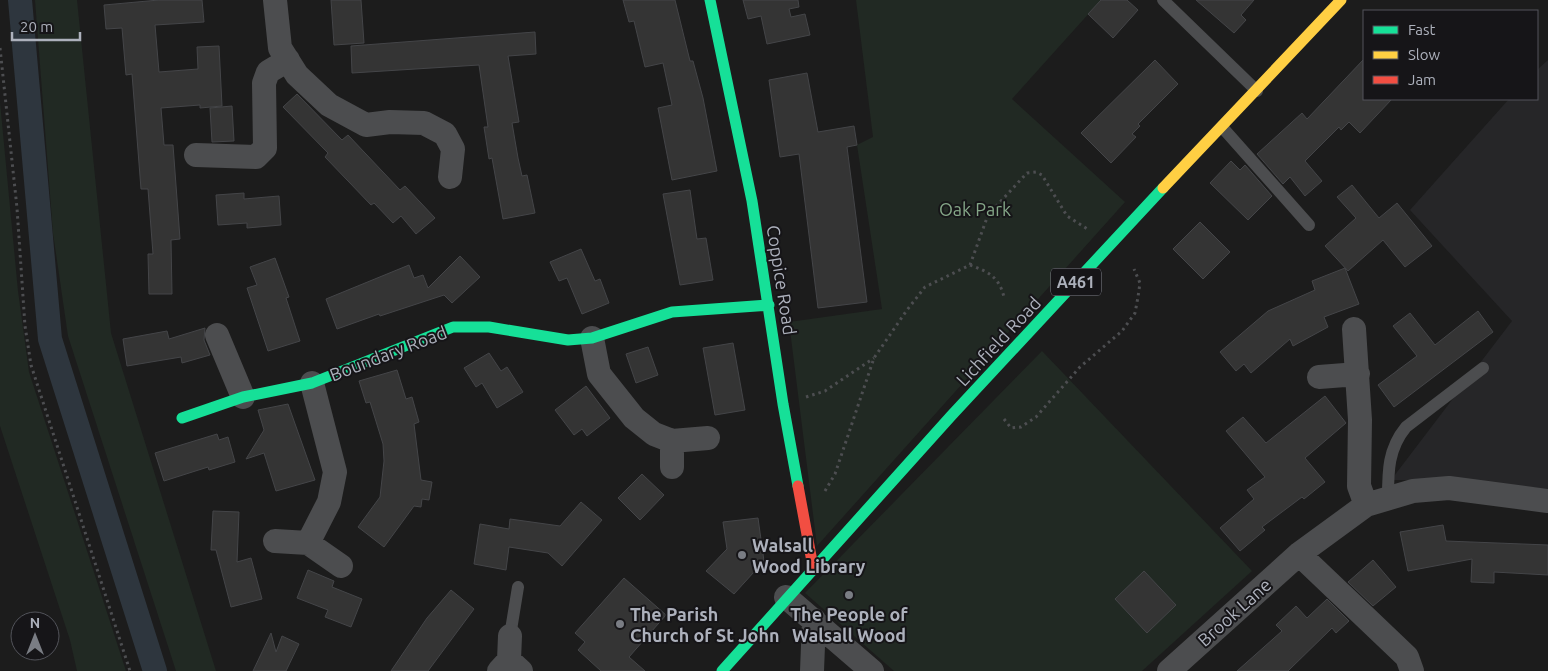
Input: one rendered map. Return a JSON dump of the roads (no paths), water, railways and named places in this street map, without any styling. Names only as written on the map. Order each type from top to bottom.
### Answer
[{"type":"main road","name":"Coppice Road","points":[[710,0],[750,191],[783,404],[813,567]]},
{"type":"main road","name":"Lichfield Road","points":[[786,597],[1116,239],[1341,0]]},
{"type":"main road","name":"Boundary Road","points":[[182,418],[243,397],[312,383],[454,327],[489,327],[568,340],[592,338],[672,312],[769,305]]},
{"type":"main road","name":"A461","points":[[722,671],[786,597]]},
{"type":"street","points":[[275,0],[280,48],[297,75],[329,105],[366,125],[390,122],[424,123],[445,134],[453,149],[450,177]]},
{"type":"street","points":[[196,155],[256,157],[265,148],[264,83],[268,72],[288,60]]},
{"type":"street","points":[[1354,329],[1361,443],[1359,486],[1377,501]]},
{"type":"street","points":[[217,334],[243,397]]},
{"type":"street","points":[[592,338],[599,374],[634,418],[654,434],[672,440],[708,438]]},
{"type":"street","points":[[1319,376],[1358,374]]},
{"type":"street","points":[[308,543],[329,502],[334,472],[312,383]]},
{"type":"street","points":[[672,440],[672,467]]},
{"type":"street","name":"Brook Lane","points":[[1168,671],[1299,554],[1377,501],[1413,490],[1448,488],[1548,501]]},
{"type":"street","points":[[275,541],[308,543],[341,566]]},
{"type":"street","points":[[1299,554],[1407,657],[1412,671]]},
{"type":"street","points":[[786,597],[872,671]]},
{"type":"street","points":[[812,671],[814,620]]},
{"type":"street","points":[[509,667],[510,636]]},
{"type":"lane","points":[[1163,0],[1257,91]]},
{"type":"lane","points":[[1222,127],[1309,225]]},
{"type":"lane","points":[[1377,501],[1396,439],[1406,427],[1483,368]]},
{"type":"lane","points":[[510,636],[518,587]]},
{"type":"waterway","points":[[20,0],[50,339],[155,671]]},
{"type":"place","name":"Walsall Wood Library","points":[[742,555]]},
{"type":"place","name":"The People of Walsall Wood","points":[[849,595]]},
{"type":"place","name":"The Parish Church of St John","points":[[620,624]]},
{"type":"park label","name":"Oak Park","points":[[975,209]]}]
